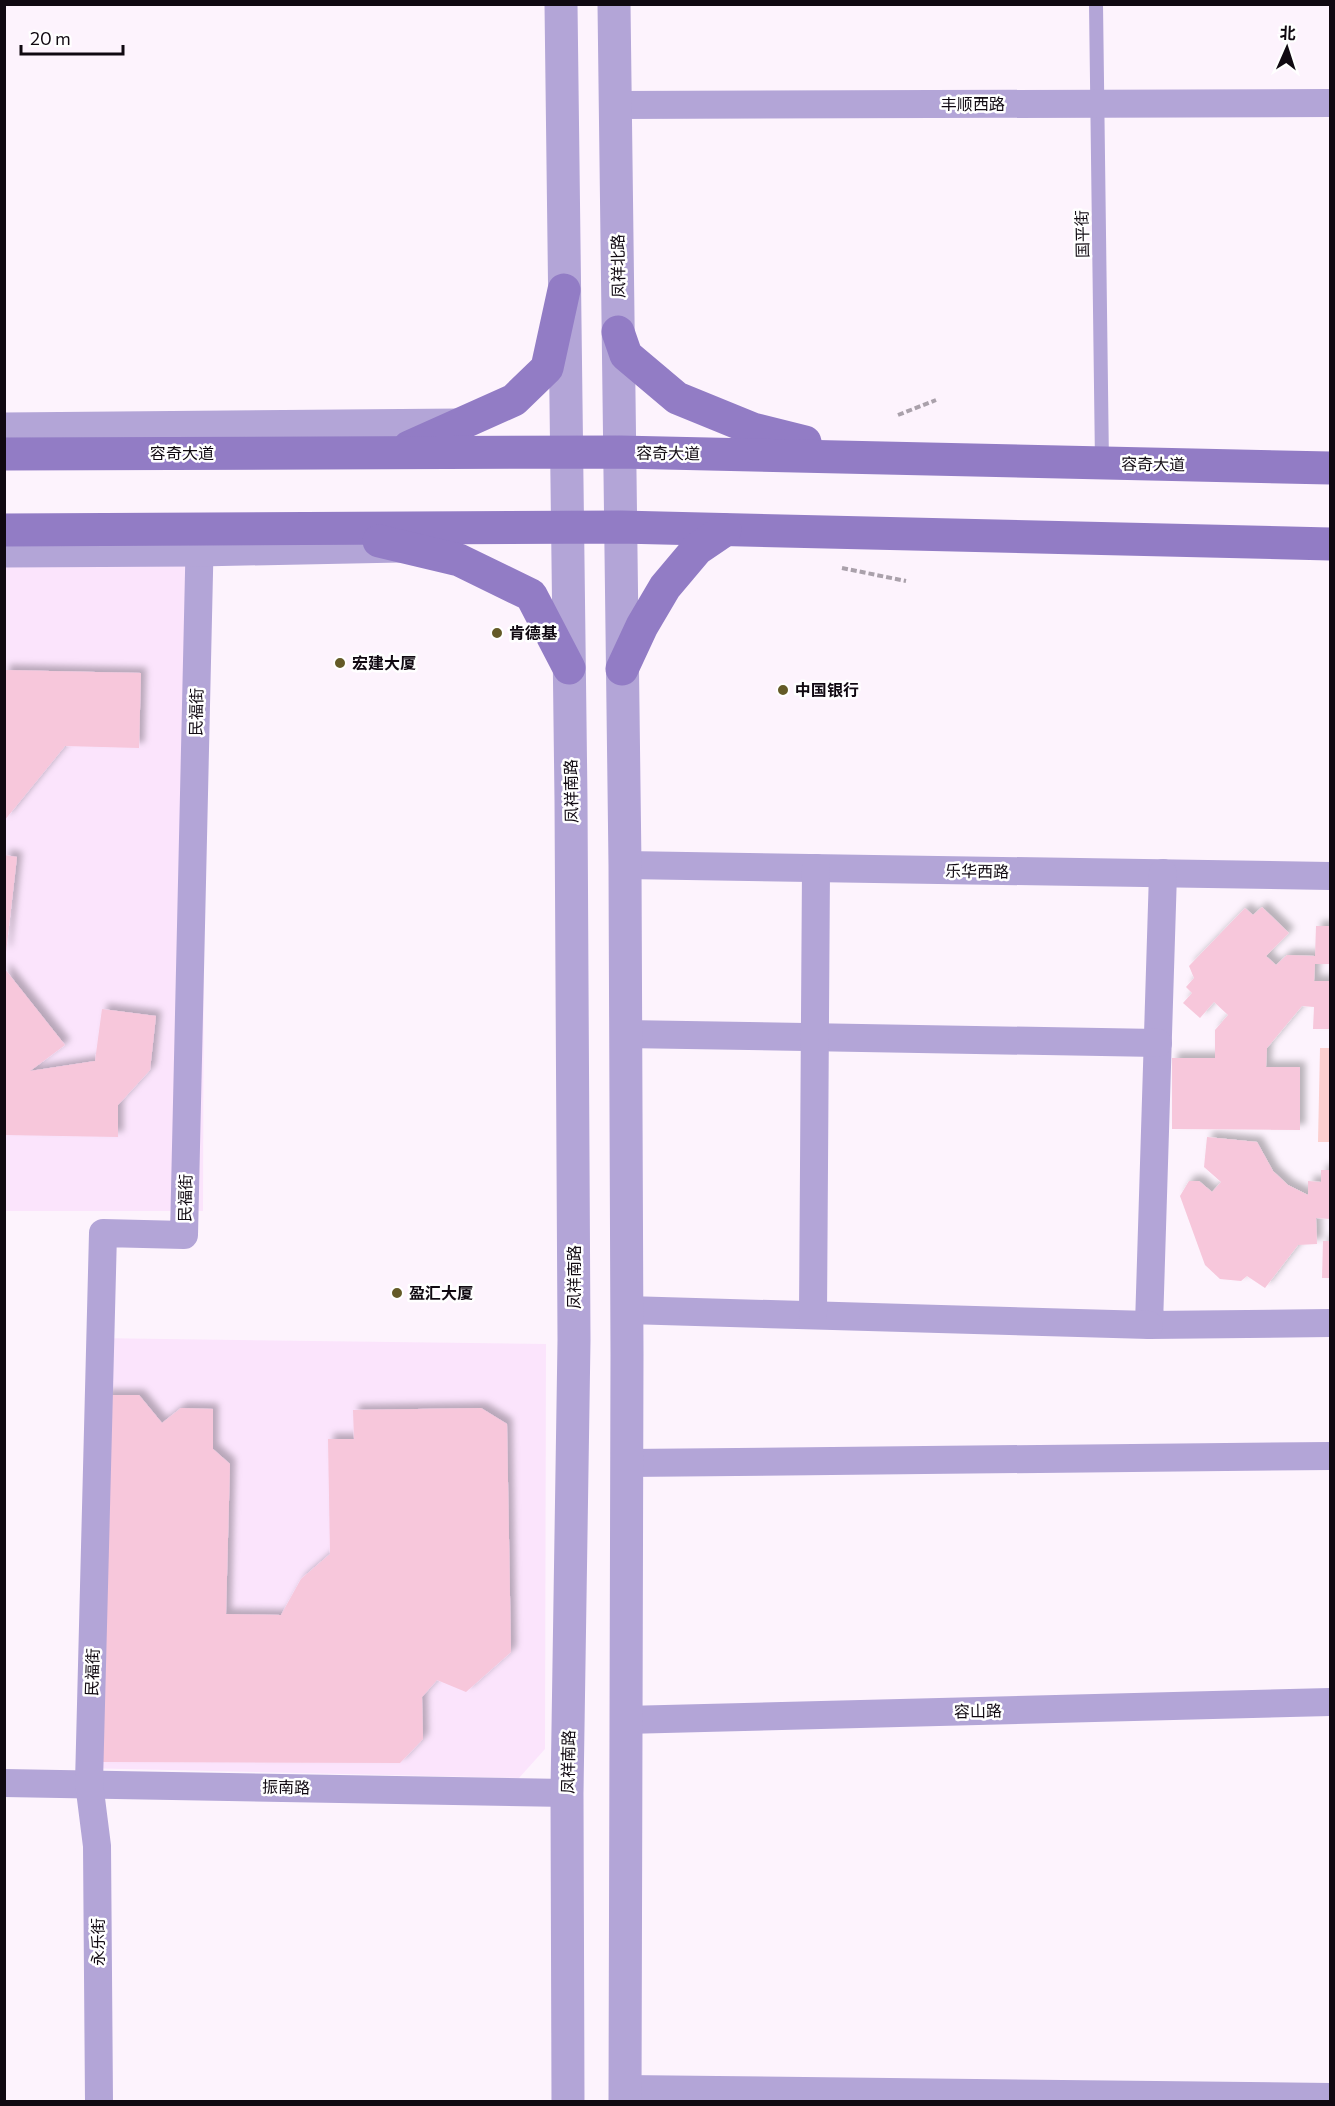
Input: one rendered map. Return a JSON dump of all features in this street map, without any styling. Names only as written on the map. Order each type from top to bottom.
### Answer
[{"type":"main road","points":[[397,452],[514,400],[547,368],[564,290]]},
{"type":"main road","points":[[618,332],[626,355],[677,398],[753,429],[868,457]]},
{"type":"main road","name":"容奇大道","points":[[4,454],[620,452],[1330,468]]},
{"type":"main road","points":[[4,530],[200,540],[328,528],[621,527],[1330,544]]},
{"type":"main road","points":[[328,528],[459,560],[531,595],[569,668]]},
{"type":"main road","points":[[622,669],[642,626],[665,586],[697,549],[725,530]]},
{"type":"street","points":[[561,4],[566,452]]},
{"type":"street","name":"凤祥北路","points":[[615,4],[621,527]]},
{"type":"street","name":"丰顺西路","points":[[616,105],[1330,104]]},
{"type":"street","points":[[4,429],[460,424]]},
{"type":"street","name":"凤祥南路","points":[[566,452],[574,1340],[567,1793],[567,2102]]},
{"type":"street","points":[[621,527],[627,1310],[625,2095],[1330,2097]]},
{"type":"street","points":[[4,551],[200,540],[401,546]]},
{"type":"street","name":"民福街","points":[[89,1783],[103,1233],[184,1235],[200,540]]},
{"type":"street","name":"乐华西路","points":[[624,865],[1330,876]]},
{"type":"street","points":[[813,1316],[816,868]]},
{"type":"street","points":[[1149,1325],[1163,873]]},
{"type":"street","points":[[625,1034],[1158,1043]]},
{"type":"street","points":[[627,1310],[1149,1325],[1330,1323]]},
{"type":"street","points":[[627,1463],[1330,1456]]},
{"type":"street","name":"容山路","points":[[625,1720],[1330,1702]]},
{"type":"street","name":"振南路","points":[[4,1783],[567,1793]]},
{"type":"street","name":"永乐街","points":[[89,1783],[98,1846],[99,2102]]},
{"type":"lane","name":"国平街","points":[[1096,4],[1102,463]]},
{"type":"path","points":[[898,415],[936,400]]},
{"type":"path","points":[[839,568],[906,580]]},
{"type":"shaded area","points":[[5,565],[205,566],[203,1211],[5,1211]]},
{"type":"shaded area","points":[[1320,1048],[1330,1048],[1330,1142],[1318,1142]]},
{"type":"shaded area","points":[[93,1338],[546,1344],[545,1749],[519,1778],[81,1768]]},
{"type":"building","points":[[4,670],[141,673],[139,748],[65,746],[4,821]]},
{"type":"building","points":[[4,855],[17,857],[6,952],[4,952]]},
{"type":"building","points":[[1262,907],[1289,933],[1266,956],[1276,965],[1287,955],[1315,956],[1316,926],[1330,926],[1330,964],[1315,964],[1314,981],[1330,981],[1330,1029],[1313,1029],[1314,1007],[1302,1006],[1267,1048],[1266,1067],[1300,1067],[1300,1130],[1172,1129],[1172,1058],[1215,1058],[1215,1030],[1228,1015],[1214,1002],[1200,1018],[1183,1003],[1192,993],[1186,987],[1194,978],[1189,966],[1245,908],[1253,915]]},
{"type":"building","points":[[4,968],[65,1045],[30,1071],[95,1061],[102,1009],[156,1016],[150,1070],[118,1105],[118,1137],[4,1135]]},
{"type":"building","points":[[1207,1137],[1257,1142],[1273,1171],[1288,1185],[1308,1195],[1308,1181],[1321,1182],[1321,1170],[1330,1170],[1330,1219],[1316,1218],[1317,1244],[1298,1245],[1265,1288],[1247,1276],[1241,1281],[1220,1279],[1205,1265],[1180,1196],[1189,1181],[1199,1181],[1212,1192],[1221,1182],[1204,1167]]},
{"type":"building","points":[[1323,1241],[1330,1241],[1330,1278],[1322,1278]]},
{"type":"building","points":[[103,1395],[139,1395],[162,1423],[181,1408],[213,1409],[213,1449],[230,1464],[226,1614],[281,1615],[301,1579],[330,1554],[328,1439],[354,1439],[353,1410],[481,1408],[507,1424],[511,1652],[466,1692],[437,1680],[422,1697],[423,1739],[400,1763],[102,1762]]},
{"type":"place","name":"肯德基","points":[[497,633]]},
{"type":"place","name":"宏建大厦","points":[[340,663]]},
{"type":"place","name":"中国银行","points":[[783,690]]},
{"type":"place","name":"盈汇大厦","points":[[397,1293]]}]
